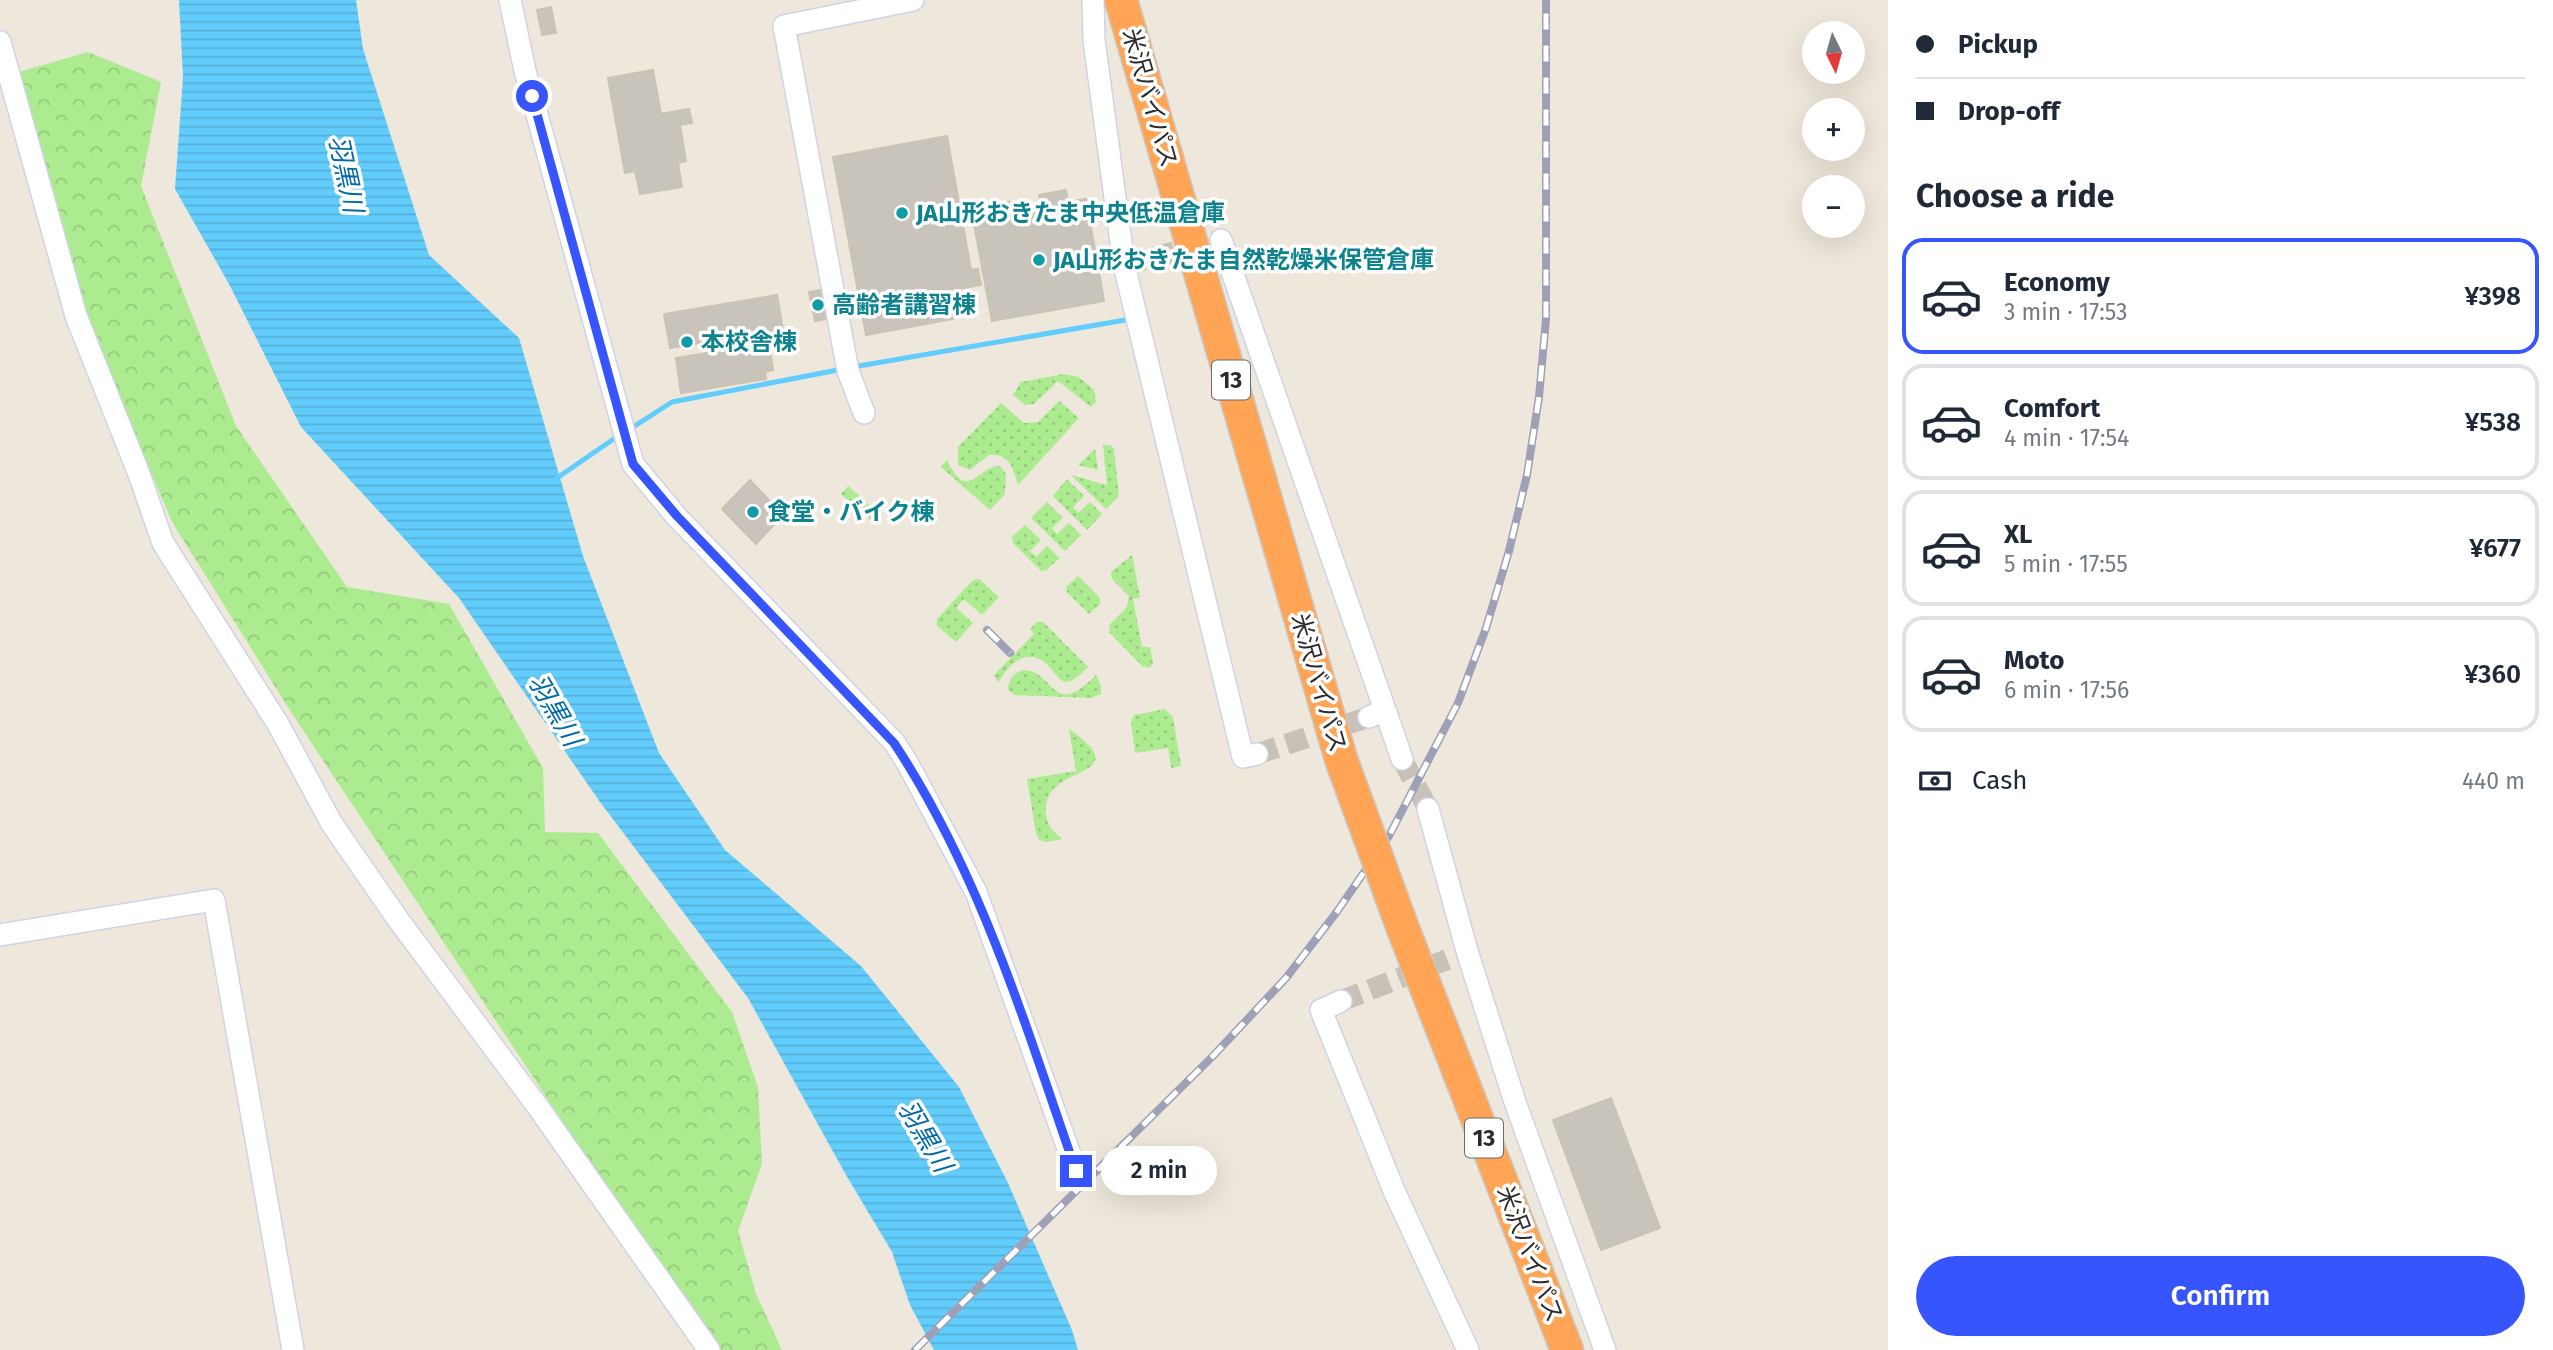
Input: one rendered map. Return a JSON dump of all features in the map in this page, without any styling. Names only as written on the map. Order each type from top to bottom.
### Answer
[{"type":"highway","name":"米沢バイパス","points":[[1121,0],[1341,759],[1402,926],[1567,1350]]},
{"type":"street","points":[[510,0],[525,71],[633,464],[677,516],[894,743],[908,764],[976,892],[1076,1171]]},
{"type":"street","points":[[864,413],[847,366],[783,26],[913,0]]},
{"type":"street","points":[[1093,0],[1094,40],[1124,265],[1243,757],[1257,754]]},
{"type":"street","points":[[0,42],[76,316],[139,474],[163,543],[278,724],[332,824],[397,918],[538,1107],[709,1350]]},
{"type":"street","points":[[1221,240],[1377,714],[1402,759]]},
{"type":"street","points":[[1428,808],[1461,954],[1605,1350]]},
{"type":"street","points":[[0,935],[214,900],[293,1350]]},
{"type":"street","points":[[1340,1001],[1321,1010],[1395,1193],[1468,1350]]},
{"type":"green space","points":[[88,52],[161,82],[141,186],[236,426],[347,587],[449,604],[543,768],[545,832],[598,833],[732,1012],[758,1087],[762,1164],[738,1231],[756,1294],[782,1350],[714,1350],[291,712],[172,522],[86,317],[19,72]]},
{"type":"green space","points":[[1064,374],[1079,377],[1094,390],[1096,402],[1091,407],[1058,381],[1034,404],[1025,405],[1013,395],[1021,382]]},
{"type":"green space","points":[[1059,401],[1079,418],[1018,485],[1010,464],[996,455],[989,455],[970,470],[958,465],[958,447],[1001,403],[1024,423],[1038,422]]},
{"type":"green space","points":[[1103,445],[1110,445],[1114,449],[1119,496],[1106,509],[1071,475],[1107,485]]},
{"type":"green space","points":[[1095,449],[1098,470],[1078,465]]},
{"type":"green space","points":[[947,460],[954,473],[961,480],[967,481],[1000,466],[1006,474],[1005,494],[990,510],[941,467]]},
{"type":"green space","points":[[1067,479],[1084,496],[1073,507],[1078,513],[1090,502],[1102,514],[1087,530],[1053,496]]},
{"type":"green space","points":[[848,486],[881,516],[874,523],[841,494]]},
{"type":"green space","points":[[1047,502],[1063,518],[1052,528],[1057,534],[1069,523],[1081,535],[1065,551],[1031,518]]},
{"type":"green space","points":[[1025,525],[1041,540],[1030,551],[1036,557],[1047,546],[1060,558],[1046,570],[1041,571],[1013,543],[1012,537]]},
{"type":"green space","points":[[1132,555],[1140,597],[1133,599],[1142,647],[1150,647],[1153,663],[1150,668],[1142,666],[1109,632],[1110,624],[1127,607],[1129,596],[1112,579],[1111,572]]},
{"type":"green space","points":[[1078,576],[1100,598],[1100,604],[1089,614],[1067,592],[1066,587]]},
{"type":"green space","points":[[979,579],[999,597],[982,615],[964,599],[956,608],[973,623],[956,642],[937,626],[937,619],[972,581]]},
{"type":"green space","points":[[1037,622],[1043,622],[1088,667],[1065,682],[1039,659],[1026,657],[1015,662],[999,682],[993,676],[1034,634],[1030,629]]},
{"type":"green space","points":[[1023,670],[1042,677],[1062,694],[1070,694],[1081,688],[1096,675],[1101,694],[1091,698],[1015,695],[1008,690],[1009,682]]},
{"type":"green space","points":[[1165,709],[1173,717],[1181,766],[1171,768],[1168,748],[1135,753],[1131,722],[1134,715]]},
{"type":"green space","points":[[1069,729],[1088,745],[1095,756],[1093,764],[1061,783],[1051,793],[1046,806],[1047,821],[1062,839],[1046,842],[1039,840],[1036,833],[1027,779],[1076,771]]},
{"type":"water","name":"羽黒川","points":[[179,0],[356,0],[363,49],[429,255],[519,338],[583,556],[659,753],[725,850],[861,966],[959,1087],[1008,1183],[1072,1330],[1078,1350],[934,1350],[910,1305],[892,1252],[748,998],[600,802],[459,598],[301,427],[229,284],[175,189],[183,77]]},
{"type":"building","points":[[551,7],[556,33],[542,35],[537,10]]},
{"type":"building","points":[[653,70],[661,114],[689,109],[692,123],[680,125],[686,161],[678,163],[682,187],[640,194],[635,171],[625,173],[608,78]]},
{"type":"building","name":"JA山形おきたま中央低温倉庫","points":[[947,136],[971,270],[978,269],[981,285],[948,291],[953,319],[866,335],[833,157]]},
{"type":"building","name":"JA山形おきたま自然乾燥米保管倉庫","points":[[1066,190],[1068,202],[1086,199],[1104,301],[992,321],[973,219],[991,216],[989,205],[1016,201],[1018,211],[1041,207],[1039,195]]},
{"type":"building","name":"高齢者講習棟","points":[[821,290],[827,319],[815,321],[809,292]]},
{"type":"building","name":"本校舎棟","points":[[777,295],[783,330],[738,337],[740,348],[759,345],[760,352],[770,350],[773,370],[765,372],[766,379],[681,393],[676,358],[719,351],[717,340],[670,348],[664,314]]},
{"type":"building","name":"食堂・バイク棟","points":[[750,480],[783,515],[756,544],[722,509]]},
{"type":"building","points":[[1611,1098],[1660,1228],[1601,1250],[1553,1120]]},
{"type":"waterway","points":[[853,367],[1131,319]]},
{"type":"waterway","points":[[630,429],[672,402],[843,369]]},
{"type":"waterway","points":[[554,480],[618,436]]},
{"type":"tunnel","points":[[1124,265],[1221,240]]},
{"type":"tunnel","points":[[1257,754],[1369,717]]},
{"type":"tunnel","points":[[1402,759],[1428,809]]},
{"type":"tunnel","points":[[1341,1001],[1454,957]]},
{"type":"railway","points":[[915,1350],[1213,1056],[1286,978],[1336,913],[1389,836],[1458,703],[1486,628],[1509,551],[1527,475],[1539,397],[1546,319],[1546,0]]},
{"type":"railway","points":[[987,630],[1010,653]]},
{"type":"place","name":"JA山形おきたま中央低温倉庫","points":[[902,213]]},
{"type":"place","name":"JA山形おきたま自然乾燥米保管倉庫","points":[[1039,260]]},
{"type":"place","name":"高齢者講習棟","points":[[818,305]]},
{"type":"place","name":"本校舎棟","points":[[687,342]]},
{"type":"place","name":"食堂・バイク棟","points":[[753,512]]},
{"type":"route","points":[[532,96],[633,464],[677,516],[894,743],[908,764],[976,892],[1076,1171]]}]
